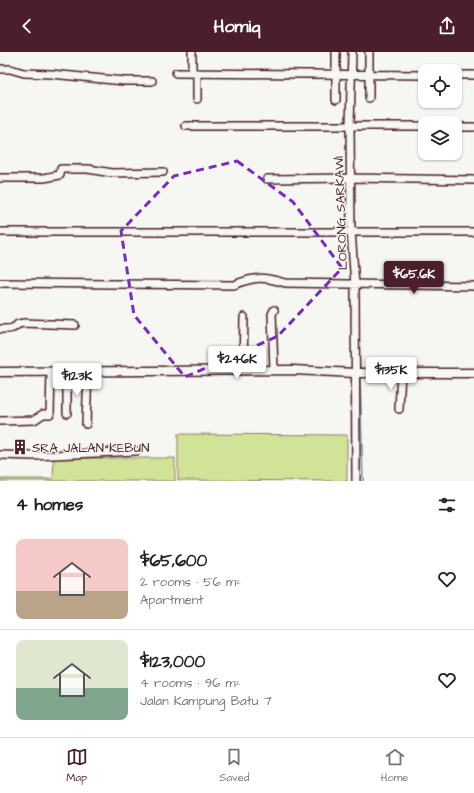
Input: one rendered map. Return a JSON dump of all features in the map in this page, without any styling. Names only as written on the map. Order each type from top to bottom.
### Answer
[{"type":"street","points":[[192,52],[197,99]]},
{"type":"street","points":[[336,52],[336,100]]},
{"type":"street","name":"LORONG SARKAWI","points":[[352,52],[350,125],[351,231],[355,285],[356,481]]},
{"type":"street","points":[[369,52],[369,98]]},
{"type":"street","points":[[0,69],[10,69],[24,74],[51,74],[152,81]]},
{"type":"street","points":[[176,73],[418,74]]},
{"type":"street","points":[[462,75],[474,75]]},
{"type":"street","points":[[186,126],[418,126]]},
{"type":"street","points":[[462,127],[474,127]]},
{"type":"street","points":[[0,178],[44,178],[60,175],[61,169],[88,169],[112,173],[163,172]]},
{"type":"street","points":[[266,179],[351,178],[474,180]]},
{"type":"street","points":[[0,232],[474,232]]},
{"type":"street","points":[[0,282],[234,285],[246,280],[266,278],[285,284],[474,286]]},
{"type":"street","points":[[274,310],[272,314],[274,370]]},
{"type":"street","points":[[243,370],[244,316]]},
{"type":"street","points":[[0,329],[15,328],[18,324],[75,325]]},
{"type":"street","points":[[0,372],[274,370],[355,373],[474,373]]},
{"type":"street","points":[[0,421],[34,420],[43,414],[50,414],[51,371]]},
{"type":"street","points":[[67,371],[67,413]]},
{"type":"street","points":[[86,424],[88,371]]},
{"type":"street","points":[[400,409],[401,373]]},
{"type":"street","points":[[0,455],[33,456],[137,450]]},
{"type":"highlighted area","points":[[237,161],[293,202],[342,268],[278,336],[185,377],[134,315],[121,231],[174,176]]},
{"type":"green space","points":[[178,434],[347,435],[347,481],[178,480]]},
{"type":"green space","points":[[54,458],[175,458],[175,481],[0,481],[0,479],[53,479]]},
{"type":"waterway","points":[[360,378],[363,481]]},
{"type":"place","name":"SRA JALAN KEBUN","points":[[20,447]]}]
